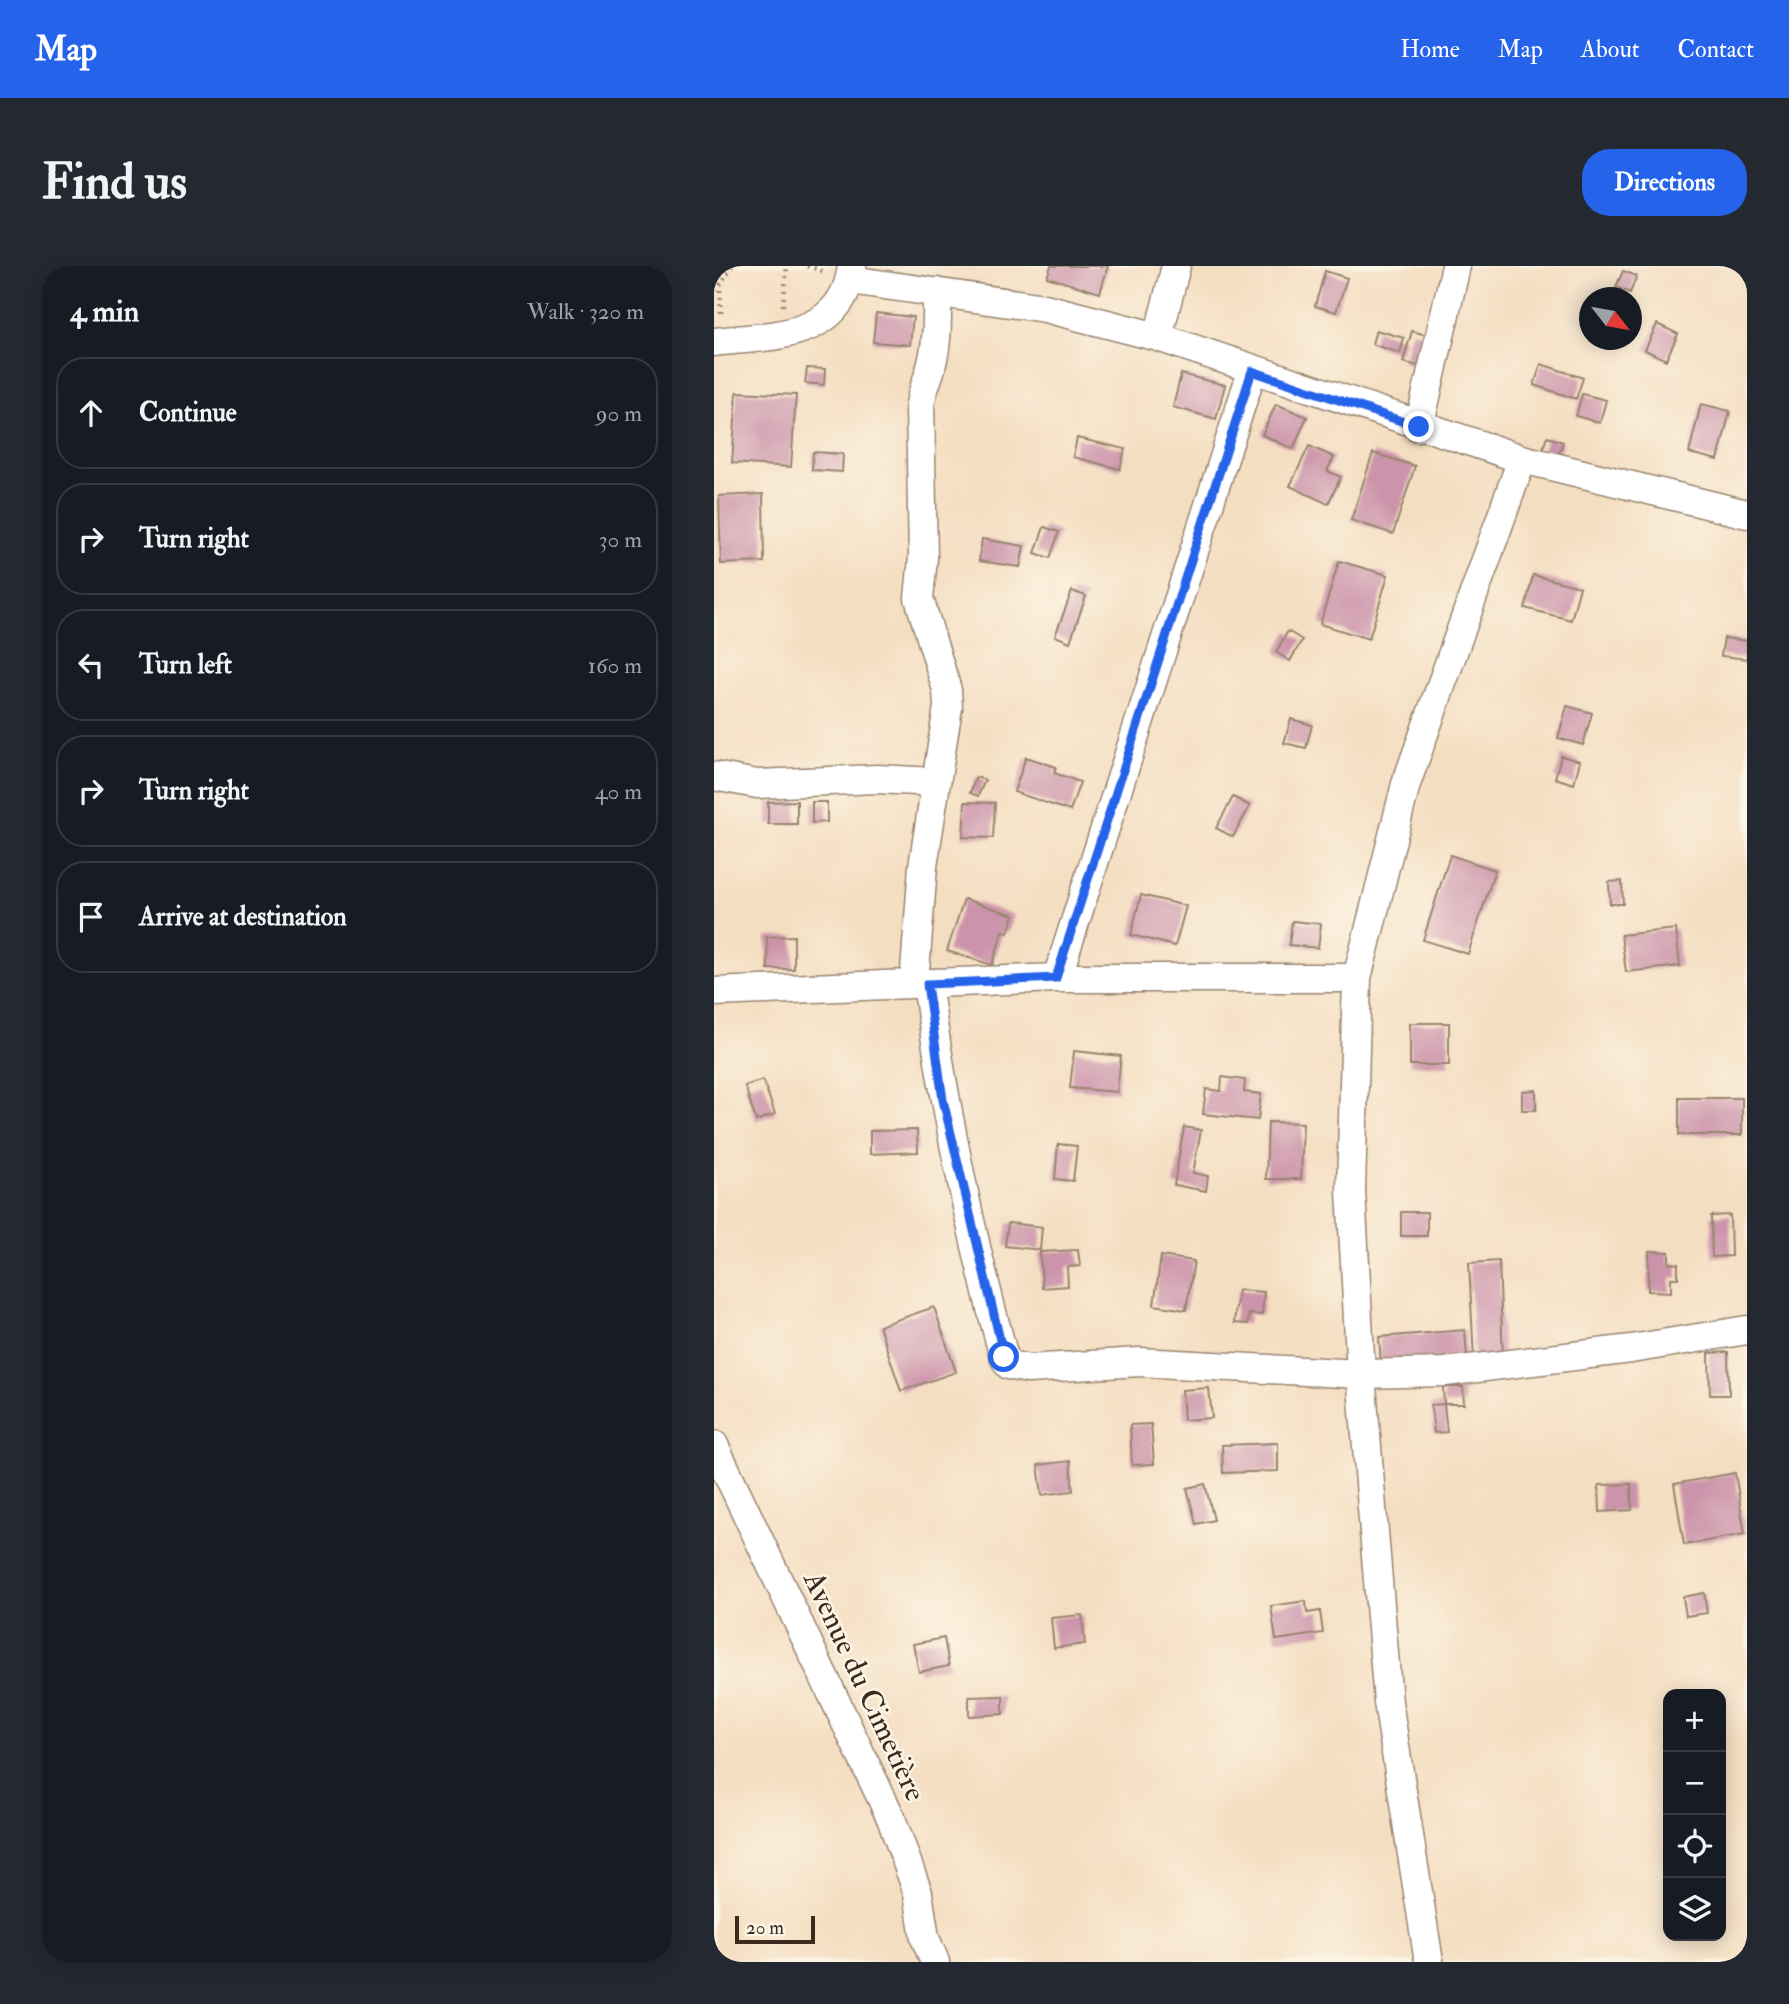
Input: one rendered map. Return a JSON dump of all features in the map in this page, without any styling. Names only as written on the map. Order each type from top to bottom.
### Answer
[{"type":"street","points":[[1158,337],[1176,266]]},
{"type":"street","points":[[1419,427],[1456,266]]},
{"type":"street","points":[[714,342],[784,335],[820,322],[829,316],[843,298],[851,273],[937,292],[1045,308],[1158,337],[1419,427],[1522,459],[1747,514]]},
{"type":"street","points":[[937,292],[937,335],[932,364],[922,387],[920,405],[923,558],[919,598],[947,690],[948,707],[922,879],[920,984],[943,1100],[989,1301],[1004,1357],[1009,1365],[1028,1369],[1139,1362],[1361,1374],[1445,1372],[1631,1349],[1747,1330]]},
{"type":"street","points":[[1056,978],[1252,371]]},
{"type":"street","points":[[1429,1962],[1388,1702],[1361,1374],[1351,1191],[1357,978],[1406,783],[1522,459]]},
{"type":"street","points":[[714,776],[757,784],[877,779],[936,782]]},
{"type":"street","points":[[714,992],[1056,978],[1357,978]]},
{"type":"street","name":"Avenue du Cimetière","points":[[714,1445],[891,1818],[918,1893],[925,1938],[936,1962]]},
{"type":"path","points":[[721,313],[720,285],[732,266]]},
{"type":"path","points":[[784,335],[787,266]]},
{"type":"building","points":[[1051,266],[1108,266],[1100,293],[1047,277]]},
{"type":"building","points":[[1325,271],[1347,278],[1336,312],[1315,306]]},
{"type":"building","points":[[1623,271],[1637,276],[1632,287],[1616,287]]},
{"type":"building","points":[[876,313],[913,317],[910,345],[873,342]]},
{"type":"building","points":[[1657,324],[1678,334],[1666,360],[1645,350]]},
{"type":"building","points":[[1376,330],[1404,338],[1400,353],[1372,344]]},
{"type":"building","points":[[1412,331],[1430,336],[1421,367],[1403,362]]},
{"type":"building","points":[[1541,364],[1583,378],[1576,399],[1534,385]]},
{"type":"building","points":[[807,368],[825,369],[824,385],[805,383]]},
{"type":"building","points":[[1181,374],[1225,385],[1216,419],[1173,407]]},
{"type":"building","points":[[737,392],[796,395],[791,467],[732,463]]},
{"type":"building","points":[[1582,394],[1606,400],[1600,423],[1576,416]]},
{"type":"building","points":[[1276,404],[1307,417],[1293,449],[1262,435]]},
{"type":"building","points":[[1701,404],[1730,411],[1718,460],[1689,453]]},
{"type":"building","points":[[1547,437],[1563,442],[1558,456],[1542,451]]},
{"type":"building","points":[[1077,438],[1125,449],[1120,469],[1073,457]]},
{"type":"building","points":[[1309,446],[1334,457],[1327,471],[1341,477],[1328,504],[1290,486]]},
{"type":"building","points":[[813,452],[843,454],[842,472],[812,470]]},
{"type":"building","points":[[1373,453],[1415,466],[1393,534],[1351,520]]},
{"type":"building","points":[[763,494],[764,562],[721,564],[719,496]]},
{"type":"building","points":[[1044,527],[1059,532],[1050,558],[1035,553]]},
{"type":"building","points":[[982,539],[1024,546],[1020,567],[979,561]]},
{"type":"building","points":[[1339,561],[1388,575],[1369,639],[1320,624]]},
{"type":"building","points":[[1533,575],[1580,587],[1571,620],[1525,608]]},
{"type":"building","points":[[1072,591],[1086,596],[1070,642],[1055,636]]},
{"type":"building","points":[[1288,631],[1302,640],[1290,661],[1276,652]]},
{"type":"building","points":[[1724,638],[1747,641],[1747,659],[1721,656]]},
{"type":"building","points":[[1567,706],[1592,713],[1583,745],[1558,738]]},
{"type":"building","points":[[1291,719],[1312,725],[1306,748],[1284,743]]},
{"type":"building","points":[[1561,756],[1580,761],[1574,784],[1555,778]]},
{"type":"building","points":[[1026,757],[1056,767],[1054,773],[1080,782],[1070,811],[1014,792]]},
{"type":"building","points":[[976,777],[985,780],[978,796],[970,793]]},
{"type":"building","points":[[1233,797],[1250,806],[1233,837],[1216,828]]},
{"type":"building","points":[[797,801],[797,824],[768,824],[768,802]]},
{"type":"building","points":[[812,802],[827,802],[827,822],[812,823]]},
{"type":"building","points":[[965,802],[995,803],[993,838],[963,837]]},
{"type":"building","points":[[1450,855],[1495,870],[1468,954],[1423,940]]},
{"type":"building","points":[[1622,881],[1623,904],[1610,904],[1609,882]]},
{"type":"building","points":[[1141,895],[1186,906],[1175,946],[1131,935]]},
{"type":"building","points":[[964,899],[1014,915],[1008,933],[1003,931],[992,965],[947,951]]},
{"type":"building","points":[[1292,921],[1321,924],[1318,948],[1289,945]]},
{"type":"building","points":[[1676,929],[1680,966],[1626,972],[1621,935]]},
{"type":"building","points":[[794,936],[794,969],[768,969],[767,937]]},
{"type":"building","points":[[1410,1023],[1449,1023],[1449,1065],[1410,1065]]},
{"type":"building","points":[[1074,1051],[1121,1056],[1117,1092],[1070,1088]]},
{"type":"building","points":[[1222,1077],[1245,1080],[1244,1092],[1261,1094],[1258,1120],[1203,1114],[1206,1089],[1221,1091]]},
{"type":"building","points":[[763,1080],[775,1114],[756,1121],[745,1086]]},
{"type":"building","points":[[1536,1090],[1536,1110],[1522,1110],[1522,1091]]},
{"type":"building","points":[[1679,1098],[1742,1098],[1742,1135],[1679,1135]]},
{"type":"building","points":[[1268,1122],[1303,1123],[1301,1179],[1266,1179]]},
{"type":"building","points":[[1184,1127],[1201,1130],[1193,1173],[1208,1176],[1206,1191],[1174,1185]]},
{"type":"building","points":[[917,1130],[918,1152],[870,1154],[870,1131]]},
{"type":"building","points":[[1058,1144],[1077,1146],[1073,1181],[1055,1179]]},
{"type":"building","points":[[1401,1212],[1427,1212],[1427,1236],[1401,1236]]},
{"type":"building","points":[[1730,1215],[1731,1256],[1712,1257],[1711,1216]]},
{"type":"building","points":[[1008,1223],[1042,1227],[1040,1250],[1005,1246]]},
{"type":"building","points":[[1078,1250],[1080,1266],[1067,1267],[1068,1286],[1042,1288],[1040,1252]]},
{"type":"building","points":[[1649,1251],[1669,1252],[1669,1263],[1678,1264],[1678,1278],[1671,1278],[1671,1292],[1648,1291]]},
{"type":"building","points":[[1161,1256],[1194,1261],[1186,1310],[1154,1305]]},
{"type":"building","points":[[1499,1261],[1503,1358],[1474,1360],[1469,1263]]},
{"type":"building","points":[[1238,1290],[1264,1292],[1262,1315],[1249,1314],[1248,1324],[1234,1323]]},
{"type":"building","points":[[934,1307],[956,1372],[901,1391],[879,1326]]},
{"type":"building","points":[[1465,1330],[1467,1358],[1381,1365],[1379,1337]]},
{"type":"building","points":[[1728,1352],[1729,1395],[1710,1395],[1709,1353]]},
{"type":"building","points":[[1443,1387],[1463,1387],[1464,1404],[1444,1404]]},
{"type":"building","points":[[1209,1388],[1212,1418],[1184,1420],[1182,1390]]},
{"type":"building","points":[[1444,1404],[1447,1432],[1434,1433],[1431,1405]]},
{"type":"building","points":[[1151,1424],[1154,1464],[1132,1465],[1130,1425]]},
{"type":"building","points":[[1278,1443],[1278,1471],[1223,1473],[1222,1445]]},
{"type":"building","points":[[1070,1461],[1073,1491],[1042,1495],[1038,1465]]},
{"type":"building","points":[[1735,1473],[1745,1534],[1684,1545],[1674,1484]]},
{"type":"building","points":[[1205,1484],[1214,1520],[1196,1524],[1187,1488]]},
{"type":"building","points":[[1631,1484],[1632,1510],[1600,1512],[1599,1485]]},
{"type":"building","points":[[1704,1593],[1707,1613],[1686,1616],[1683,1597]]},
{"type":"building","points":[[1306,1601],[1307,1613],[1320,1611],[1323,1633],[1276,1640],[1271,1606]]},
{"type":"building","points":[[1082,1615],[1085,1644],[1054,1648],[1051,1618]]},
{"type":"building","points":[[944,1638],[949,1666],[919,1672],[913,1644]]},
{"type":"building","points":[[1003,1696],[1003,1714],[969,1716],[969,1697]]},
{"type":"route","points":[[1004,1357],[943,1100],[927,984],[1056,978],[1252,371],[1419,427]]}]
